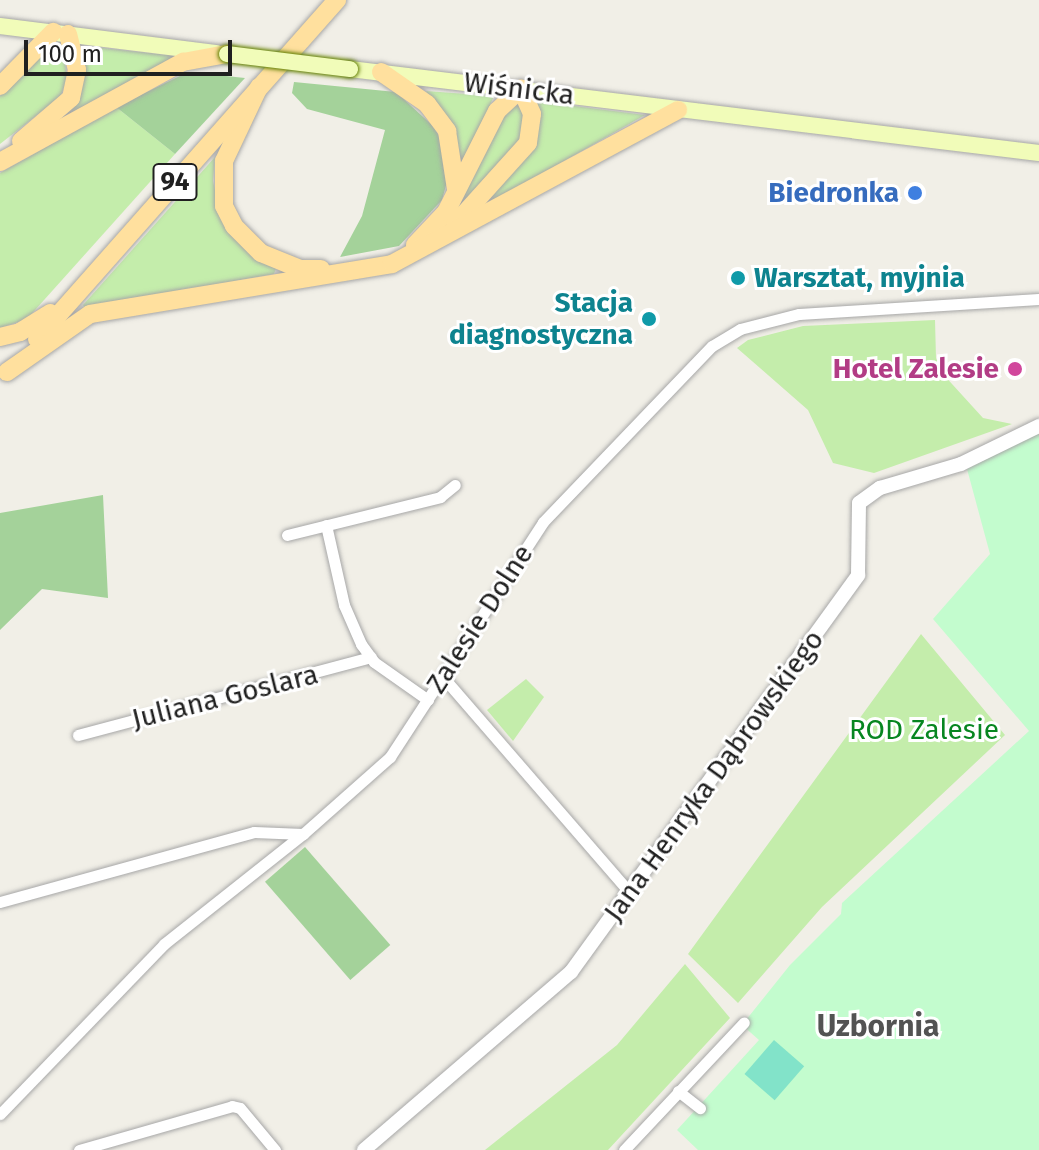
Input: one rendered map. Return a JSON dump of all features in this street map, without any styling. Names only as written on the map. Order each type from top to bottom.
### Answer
[{"type":"main road","name":"94","points":[[3,376],[337,0]]},
{"type":"main road","name":"Wiśnicka","points":[[0,26],[521,89],[709,116],[1039,153]]},
{"type":"main road","points":[[0,86],[61,33],[77,70],[71,98],[0,160]]},
{"type":"main road","points":[[0,160],[183,62],[227,54]]},
{"type":"main road","points":[[381,72],[414,93],[447,131],[456,192]]},
{"type":"main road","points":[[259,87],[224,161],[224,206],[245,241],[281,264],[315,270],[400,253],[431,232],[456,192],[497,111],[521,89],[533,130],[524,151],[439,240]]},
{"type":"main road","points":[[3,376],[90,314],[392,264],[678,110]]},
{"type":"main road","points":[[0,337],[45,317],[92,277]]},
{"type":"street","name":"Zalesie Dolne","points":[[0,1114],[164,944],[303,834],[390,757],[543,522],[712,346],[740,329],[799,314],[1039,299]]},
{"type":"street","name":"Jana Henryka Dąbrowskiego","points":[[364,1150],[571,972],[858,575],[859,503],[880,488],[961,464],[1039,426]]},
{"type":"street","points":[[287,535],[440,497],[455,485]]},
{"type":"street","points":[[326,525],[344,605],[371,657],[428,700]]},
{"type":"street","name":"Juliana Goslara","points":[[78,735],[371,657]]},
{"type":"street","points":[[443,677],[630,893]]},
{"type":"street","points":[[0,902],[254,832],[303,834]]},
{"type":"street","points":[[624,1150],[744,1022]]},
{"type":"street","points":[[678,1091],[700,1108]]},
{"type":"street","points":[[79,1150],[232,1106],[240,1108],[275,1150]]},
{"type":"green space","points":[[54,42],[65,62],[67,80],[60,97],[0,144],[0,96]]},
{"type":"green space","points":[[84,46],[176,56],[21,146],[83,82]]},
{"type":"green space","points":[[188,72],[245,78],[175,154],[116,107]]},
{"type":"green space","points":[[294,82],[396,92],[434,127],[442,142],[448,178],[442,200],[399,246],[340,257],[362,216],[385,130],[307,109],[292,93]]},
{"type":"green space","points":[[426,91],[494,96],[461,171],[457,139]]},
{"type":"green space","points":[[516,98],[526,119],[523,138],[454,215],[496,124]]},
{"type":"green space","points":[[535,101],[645,115],[478,210],[533,148]]},
{"type":"green space","points":[[116,107],[175,154],[27,319],[0,328],[0,173]]},
{"type":"green space","points":[[215,157],[213,181],[221,218],[276,268],[274,274],[85,308],[83,305]]},
{"type":"green space","points":[[935,320],[936,358],[942,373],[983,418],[1012,424],[874,473],[833,463],[808,410],[737,348],[748,340],[803,326]]},
{"type":"green space","points":[[1039,432],[1039,1150],[698,1150],[677,1130],[759,1040],[742,1025],[790,965],[841,914],[842,903],[1029,731],[933,619],[990,554],[967,469]]},
{"type":"green space","points":[[103,495],[108,598],[42,589],[0,630],[0,513]]},
{"type":"green space","name":"ROD Zalesie","points":[[921,634],[1005,735],[822,907],[738,1003],[688,954]]},
{"type":"green space","points":[[526,679],[544,697],[513,741],[487,710]]},
{"type":"green space","points":[[305,847],[390,945],[350,980],[265,882]]},
{"type":"green space","points":[[685,964],[730,1018],[608,1150],[485,1150],[617,1045]]},
{"type":"green space","points":[[774,1040],[804,1066],[775,1100],[744,1074]]},
{"type":"place","name":"Biedronka","points":[[915,193]]},
{"type":"place","name":"Warsztat, myjnia","points":[[738,278]]},
{"type":"place","name":"Stacja diagnostyczna","points":[[649,319]]},
{"type":"place","name":"Hotel Zalesie","points":[[1015,369]]},
{"type":"district","name":"Uzbornia","points":[[878,1026]]}]
